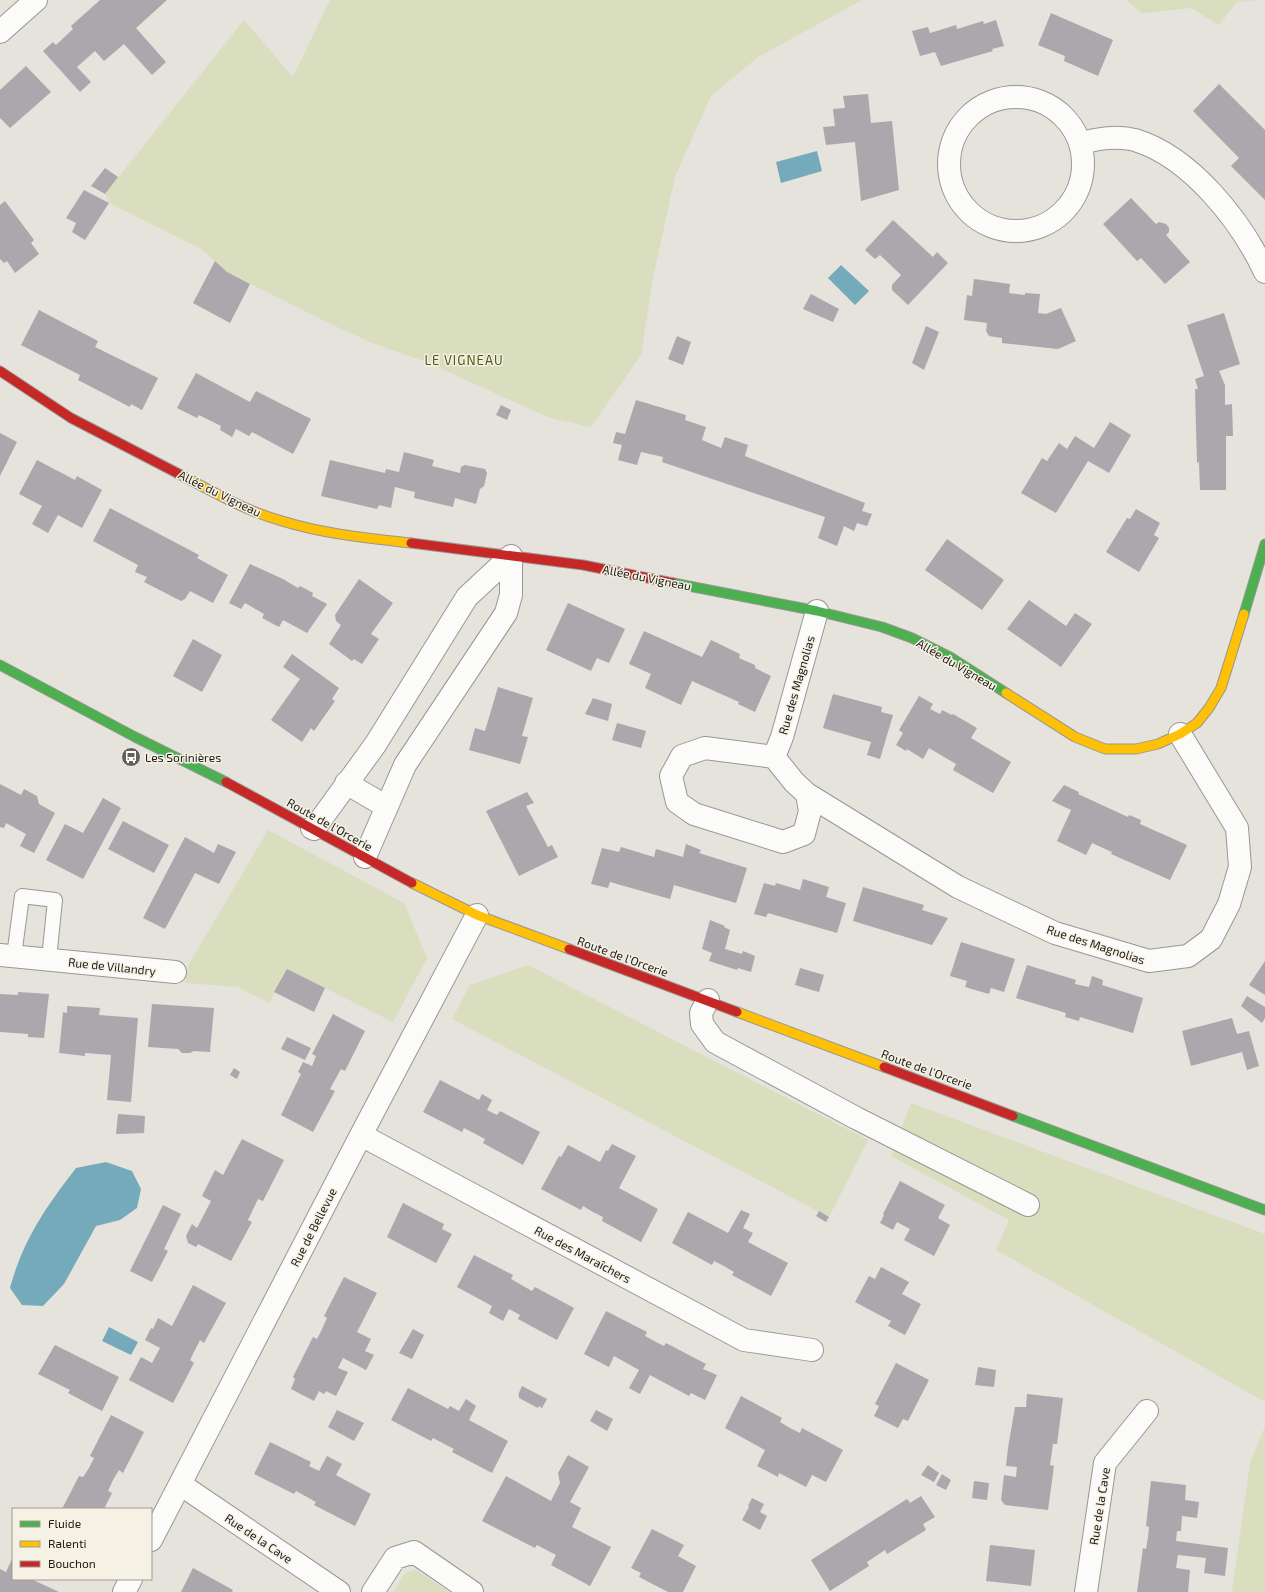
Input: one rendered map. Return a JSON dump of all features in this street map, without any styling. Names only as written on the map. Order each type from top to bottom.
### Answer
[{"type":"street","points":[[0,32],[36,0]]},
{"type":"street","points":[[1013,96],[1034,99],[1054,108],[1070,123],[1080,143],[1084,165],[1079,187],[1068,207],[1051,222],[1030,230],[1008,231],[986,225],[967,212],[954,194],[948,172],[949,149],[958,128],[972,112],[991,101],[1013,96]]},
{"type":"street","points":[[1080,143],[1108,137],[1134,140],[1156,149],[1178,163],[1205,186],[1233,218],[1255,250],[1265,272]]},
{"type":"street","name":"Allée du Vigneau","points":[[0,371],[71,418],[246,508],[281,521],[330,533],[583,565],[817,611],[882,627],[912,638],[950,657],[1075,736],[1105,749],[1136,749],[1158,744],[1180,734],[1197,723],[1209,708],[1221,688],[1265,544]]},
{"type":"street","points":[[312,828],[314,829],[375,744],[467,597],[511,556]]},
{"type":"street","points":[[365,857],[405,765],[506,614],[511,595],[511,556]]},
{"type":"street","name":"Rue des Magnolias","points":[[817,611],[782,736],[774,757],[794,782],[807,794],[958,887],[1056,933],[1149,961],[1188,956],[1211,939],[1229,904],[1240,867],[1238,828],[1180,734]]},
{"type":"street","name":"Route de l'Orcerie","points":[[0,665],[135,737],[245,792],[425,890],[477,915],[708,1000],[1265,1210]]},
{"type":"street","points":[[774,757],[705,748],[682,756],[671,776],[677,802],[694,814],[782,842],[804,834],[810,812],[807,794]]},
{"type":"street","points":[[346,783],[387,807]]},
{"type":"street","name":"Rue de Bellevue","points":[[152,1538],[477,915]]},
{"type":"street","name":"Rue de Villandry","points":[[7,955],[175,972]]},
{"type":"street","points":[[708,1000],[701,1013],[702,1024],[715,1042],[856,1118],[1028,1205]]},
{"type":"street","name":"Rue des Maraîchers","points":[[361,1135],[744,1340],[812,1350]]},
{"type":"street","name":"Rue de la Cave","points":[[1086,1592],[1105,1463],[1147,1411]]},
{"type":"street","name":"Rue de la Cave","points":[[180,1484],[339,1592]]},
{"type":"street","points":[[373,1592],[395,1558],[414,1552],[472,1592]]},
{"type":"street","points":[[124,1592],[130,1580]]},
{"type":"lane","name":"Rue de Villandry","points":[[7,955],[22,896],[55,900],[50,960]]},
{"type":"green space","points":[[330,0],[862,0],[758,57],[711,96],[675,177],[653,278],[641,355],[591,427],[550,418],[424,361],[372,343],[331,324],[227,272],[203,250],[109,203],[105,194],[244,20],[293,77]]},
{"type":"green space","points":[[1126,0],[1259,0],[1237,2],[1219,25],[1191,8],[1142,13]]},
{"type":"green space","points":[[268,830],[404,903],[427,958],[393,1022],[287,969],[269,1003],[238,987],[186,983],[188,966]]},
{"type":"green space","points":[[528,965],[868,1140],[829,1217],[452,1019],[470,985]]},
{"type":"green space","points":[[911,1103],[1265,1234],[1265,1402],[996,1250],[1009,1220],[891,1156]]},
{"type":"green space","points":[[1265,1426],[1265,1592],[1232,1592],[1250,1463]]},
{"type":"green space","points":[[416,1570],[449,1592],[394,1592],[405,1574]]},
{"type":"water","points":[[817,151],[822,171],[781,183],[776,162]]},
{"type":"water","points":[[841,265],[869,291],[855,305],[828,278]]},
{"type":"water","points":[[106,1162],[132,1171],[141,1189],[137,1208],[120,1220],[96,1226],[64,1284],[43,1306],[22,1305],[10,1288],[22,1254],[45,1210],[76,1168]]},
{"type":"water","points":[[109,1327],[138,1342],[131,1355],[102,1341]]},
{"type":"building","points":[[100,0],[167,0],[136,28],[166,62],[152,75],[124,44],[104,61],[95,51],[77,67],[91,82],[80,92],[43,51],[53,42],[56,45],[73,29],[71,26]]},
{"type":"building","points":[[1051,13],[1113,40],[1098,76],[1064,61],[1065,56],[1038,45]]},
{"type":"building","points":[[996,20],[1004,46],[992,49],[993,51],[941,66],[935,52],[920,56],[912,31],[928,27],[930,33],[956,25],[957,29],[983,21],[984,24]]},
{"type":"building","points":[[26,66],[51,92],[10,128],[0,118],[0,90]]},
{"type":"building","points":[[1219,84],[1265,130],[1265,200],[1231,166],[1239,158],[1193,111]]},
{"type":"building","points":[[868,94],[871,123],[892,121],[899,190],[861,201],[855,142],[826,145],[823,127],[835,126],[833,109],[845,108],[843,96]]},
{"type":"building","points":[[105,168],[118,177],[105,194],[91,186]]},
{"type":"building","points":[[84,190],[109,203],[85,240],[72,232],[76,223],[66,218]]},
{"type":"building","points":[[1131,198],[1156,224],[1159,222],[1166,224],[1169,228],[1169,232],[1166,235],[1190,262],[1165,284],[1141,258],[1137,261],[1103,224]]},
{"type":"building","points":[[5,201],[34,240],[31,243],[39,254],[15,273],[7,261],[4,263],[0,259],[0,205]]},
{"type":"building","points":[[893,220],[933,257],[937,252],[948,263],[908,305],[892,290],[892,285],[901,275],[880,255],[875,259],[865,250]]},
{"type":"building","points":[[215,261],[227,272],[250,284],[230,323],[193,303]]},
{"type":"building","points":[[974,279],[1010,284],[1009,293],[1025,295],[1025,293],[1040,294],[1038,313],[1046,314],[1061,308],[1076,341],[1058,349],[1002,343],[1002,338],[989,336],[986,331],[987,323],[964,320],[967,295],[972,296]]},
{"type":"building","points":[[811,294],[839,309],[833,322],[803,309]]},
{"type":"building","points":[[39,310],[98,341],[95,347],[158,378],[142,410],[131,404],[130,407],[78,380],[80,375],[21,345]]},
{"type":"building","points":[[1224,313],[1240,364],[1219,371],[1225,385],[1225,405],[1232,404],[1233,436],[1226,436],[1226,490],[1200,490],[1199,462],[1197,463],[1195,389],[1198,389],[1195,379],[1204,376],[1187,325]]},
{"type":"building","points":[[926,326],[939,332],[924,370],[912,363]]},
{"type":"building","points":[[677,336],[691,342],[683,365],[668,359]]},
{"type":"building","points":[[196,373],[250,402],[256,391],[311,419],[293,454],[252,432],[249,436],[236,429],[232,437],[220,430],[221,426],[199,415],[197,418],[177,408]]},
{"type":"building","points":[[636,400],[686,415],[685,420],[706,427],[702,440],[721,448],[725,437],[748,445],[745,456],[865,503],[862,511],[872,514],[867,526],[857,523],[854,531],[844,526],[837,546],[818,538],[825,517],[662,462],[663,457],[641,452],[637,465],[618,460],[622,445],[613,443],[616,432],[625,434]]},
{"type":"building","points":[[501,405],[511,410],[507,420],[496,415]]},
{"type":"building","points":[[1110,422],[1131,435],[1109,473],[1088,461],[1056,513],[1021,493],[1042,458],[1047,461],[1059,443],[1067,449],[1075,436],[1094,448]]},
{"type":"building","points":[[0,433],[17,442],[0,476]]},
{"type":"building","points":[[404,452],[434,460],[432,466],[460,473],[461,467],[465,465],[485,469],[487,473],[484,486],[480,489],[476,504],[455,498],[453,507],[414,498],[415,492],[395,487],[391,508],[379,505],[377,509],[321,496],[330,460],[385,473],[386,469],[399,472]]},
{"type":"building","points":[[37,460],[75,480],[77,476],[102,490],[82,528],[58,515],[48,533],[32,524],[42,506],[19,494]]},
{"type":"building","points":[[110,508],[199,555],[197,558],[228,575],[213,603],[190,591],[185,599],[181,601],[144,582],[147,577],[135,572],[138,565],[93,541]]},
{"type":"building","points":[[1136,509],[1160,523],[1154,535],[1159,538],[1139,572],[1106,552],[1127,518],[1130,519]]},
{"type":"building","points":[[947,539],[1004,580],[982,610],[925,570]]},
{"type":"building","points":[[250,564],[283,579],[298,588],[300,586],[313,593],[312,596],[327,604],[307,633],[283,620],[279,627],[262,618],[264,614],[245,603],[241,609],[229,603]]},
{"type":"building","points":[[359,579],[393,603],[371,634],[379,639],[362,664],[354,659],[352,661],[329,644],[341,625],[336,621],[335,615]]},
{"type":"building","points":[[1029,600],[1066,626],[1075,613],[1092,624],[1061,667],[1007,629]]},
{"type":"building","points":[[568,603],[625,629],[609,663],[597,658],[591,671],[546,650]]},
{"type":"building","points":[[644,631],[702,657],[711,640],[740,654],[739,658],[755,665],[755,668],[771,676],[755,712],[738,704],[739,702],[692,681],[681,705],[645,688],[651,674],[629,664]]},
{"type":"building","points":[[193,639],[222,655],[202,692],[173,676]]},
{"type":"building","points":[[292,654],[339,688],[332,699],[335,701],[314,731],[311,728],[302,742],[271,720],[300,679],[283,667]]},
{"type":"building","points":[[498,687],[533,698],[522,736],[528,737],[520,764],[469,750],[475,728],[485,731]]},
{"type":"building","points":[[833,694],[882,707],[881,712],[893,715],[880,759],[867,755],[871,742],[823,728]]},
{"type":"building","points":[[919,696],[933,704],[930,709],[940,714],[942,710],[952,715],[953,714],[977,728],[971,738],[1011,762],[993,793],[953,770],[956,764],[929,748],[923,759],[907,749],[906,751],[896,745],[903,733],[899,730]]},
{"type":"building","points":[[593,698],[612,704],[608,721],[585,714]]},
{"type":"building","points":[[617,723],[646,731],[641,748],[612,740]]},
{"type":"building","points":[[0,784],[21,795],[24,789],[37,796],[39,804],[55,813],[34,853],[20,846],[26,834],[6,823],[4,828],[0,827]]},
{"type":"building","points":[[1064,785],[1079,792],[1078,794],[1128,817],[1129,815],[1141,820],[1140,824],[1187,845],[1170,880],[1111,854],[1112,852],[1092,843],[1086,855],[1057,841],[1071,810],[1052,801]]},
{"type":"building","points":[[527,792],[534,803],[526,806],[548,847],[552,845],[558,857],[519,876],[486,811]]},
{"type":"building","points":[[103,798],[121,808],[83,879],[46,860],[65,824],[83,833]]},
{"type":"building","points":[[123,821],[169,845],[154,873],[108,849]]},
{"type":"building","points":[[185,837],[214,853],[218,844],[236,852],[219,884],[195,873],[165,929],[143,918]]},
{"type":"building","points":[[686,844],[701,850],[699,853],[747,868],[736,903],[674,885],[670,899],[610,882],[608,888],[591,884],[602,848],[619,852],[621,847],[654,857],[656,849],[683,857]]},
{"type":"building","points":[[803,879],[829,887],[826,897],[846,903],[837,933],[768,913],[766,917],[754,914],[764,883],[775,886],[776,883],[800,890]]},
{"type":"building","points":[[863,887],[924,905],[922,910],[948,918],[932,945],[853,921]]},
{"type":"building","points":[[710,920],[725,926],[724,927],[730,930],[725,949],[742,954],[743,951],[755,956],[751,972],[738,968],[737,970],[709,961],[712,953],[702,949]]},
{"type":"building","points":[[961,942],[1015,959],[1004,992],[991,988],[989,994],[965,987],[967,981],[950,976]]},
{"type":"building","points":[[1265,961],[1265,995],[1249,985]]},
{"type":"building","points":[[1027,965],[1076,980],[1075,984],[1089,987],[1092,976],[1103,980],[1102,985],[1143,998],[1133,1033],[1080,1017],[1079,1021],[1065,1017],[1066,1013],[1016,998]]},
{"type":"building","points":[[800,968],[824,975],[819,992],[795,985]]},
{"type":"building","points":[[287,969],[325,988],[314,1012],[274,992]]},
{"type":"building","points":[[18,992],[49,994],[44,1038],[28,1037],[28,1034],[0,1032],[0,994],[18,995]]},
{"type":"building","points":[[1247,996],[1265,1007],[1265,1018],[1262,1023],[1241,1006]]},
{"type":"building","points":[[152,1004],[214,1008],[210,1052],[194,1051],[190,1053],[182,1053],[178,1049],[148,1047]]},
{"type":"building","points":[[67,1006],[100,1008],[99,1015],[138,1018],[131,1102],[107,1100],[111,1055],[85,1053],[85,1056],[59,1053],[63,1012],[67,1013]]},
{"type":"building","points":[[333,1014],[365,1031],[345,1071],[341,1069],[330,1089],[335,1091],[313,1132],[281,1115],[301,1074],[298,1072],[303,1062],[312,1066],[316,1056],[312,1054]]},
{"type":"building","points":[[1232,1018],[1237,1034],[1249,1031],[1259,1066],[1247,1070],[1242,1052],[1191,1066],[1182,1031]]},
{"type":"building","points":[[287,1037],[311,1048],[305,1060],[281,1049]]},
{"type":"building","points":[[234,1068],[240,1072],[237,1079],[230,1075]]},
{"type":"building","points":[[440,1080],[479,1100],[482,1094],[492,1100],[487,1110],[497,1115],[500,1111],[540,1132],[523,1165],[483,1143],[485,1139],[464,1128],[462,1132],[423,1112]]},
{"type":"building","points":[[118,1114],[145,1116],[144,1133],[116,1134]]},
{"type":"building","points":[[242,1139],[284,1160],[263,1201],[258,1199],[248,1220],[252,1222],[231,1261],[198,1244],[196,1247],[188,1243],[186,1236],[192,1224],[197,1228],[211,1201],[202,1196],[215,1170],[223,1175]]},
{"type":"building","points":[[612,1144],[636,1156],[619,1188],[658,1209],[641,1242],[602,1221],[603,1217],[583,1206],[581,1210],[541,1189],[559,1156],[561,1157],[568,1145],[600,1162],[606,1150],[608,1151]]},
{"type":"building","points":[[900,1181],[945,1205],[938,1218],[950,1225],[934,1256],[904,1240],[910,1229],[897,1222],[893,1230],[880,1223]]},
{"type":"building","points":[[403,1203],[444,1224],[442,1229],[452,1234],[436,1263],[387,1237]]},
{"type":"building","points":[[163,1205],[181,1214],[164,1249],[168,1251],[152,1282],[130,1271]]},
{"type":"building","points":[[741,1210],[750,1214],[743,1228],[753,1233],[748,1242],[788,1263],[771,1296],[732,1275],[734,1272],[724,1266],[714,1261],[712,1265],[672,1243],[688,1212],[728,1233]]},
{"type":"building","points":[[819,1211],[829,1217],[826,1222],[816,1216]]},
{"type":"building","points":[[474,1255],[513,1275],[511,1279],[532,1291],[535,1287],[574,1308],[557,1340],[518,1319],[520,1315],[509,1309],[503,1321],[489,1313],[492,1306],[457,1287]]},
{"type":"building","points":[[881,1267],[909,1282],[902,1294],[921,1304],[905,1335],[888,1326],[891,1321],[855,1302],[869,1276],[875,1279]]},
{"type":"building","points":[[344,1277],[377,1293],[357,1332],[371,1339],[365,1351],[374,1355],[366,1370],[343,1358],[338,1368],[348,1372],[336,1396],[326,1391],[324,1394],[319,1391],[314,1401],[291,1389],[295,1379],[293,1377],[313,1337],[317,1339],[327,1318],[324,1316]]},
{"type":"building","points":[[193,1285],[226,1303],[204,1343],[200,1340],[190,1360],[194,1363],[173,1403],[129,1380],[141,1357],[152,1363],[160,1348],[145,1340],[151,1328],[153,1329],[158,1318],[172,1326]]},
{"type":"building","points":[[606,1311],[647,1332],[645,1336],[654,1341],[664,1346],[666,1343],[706,1364],[703,1369],[717,1375],[705,1400],[691,1393],[689,1396],[650,1375],[640,1394],[629,1388],[639,1370],[614,1356],[609,1367],[584,1354]]},
{"type":"building","points":[[413,1329],[424,1335],[412,1359],[399,1353]]},
{"type":"building","points":[[55,1345],[119,1377],[102,1411],[68,1393],[70,1390],[38,1374]]},
{"type":"building","points":[[896,1363],[929,1380],[908,1421],[903,1419],[898,1428],[874,1416],[879,1406],[875,1404]]},
{"type":"building","points":[[978,1367],[996,1370],[994,1387],[975,1385]]},
{"type":"building","points":[[522,1386],[547,1399],[542,1408],[539,1406],[538,1408],[519,1398],[518,1395]]},
{"type":"building","points":[[408,1388],[448,1409],[450,1406],[459,1411],[466,1399],[476,1406],[469,1420],[508,1441],[492,1473],[452,1452],[454,1449],[433,1438],[431,1441],[391,1420]]},
{"type":"building","points":[[1027,1394],[1063,1398],[1057,1444],[1053,1444],[1050,1465],[1054,1466],[1048,1510],[1005,1505],[1001,1500],[1004,1475],[1016,1477],[1017,1467],[1006,1466],[1008,1448],[1015,1407],[1026,1407]]},
{"type":"building","points":[[741,1396],[782,1418],[780,1422],[790,1428],[800,1433],[802,1428],[843,1450],[826,1482],[812,1475],[806,1487],[779,1473],[778,1477],[757,1466],[765,1450],[725,1428]]},
{"type":"building","points":[[337,1410],[364,1423],[354,1441],[328,1427]]},
{"type":"building","points":[[596,1410],[613,1419],[607,1431],[590,1421]]},
{"type":"building","points":[[111,1415],[144,1432],[123,1473],[119,1470],[113,1480],[108,1491],[112,1493],[104,1508],[63,1508],[79,1476],[83,1477],[89,1468],[94,1458],[90,1456]]},
{"type":"building","points":[[270,1442],[311,1462],[309,1466],[319,1471],[327,1456],[342,1464],[336,1475],[371,1494],[355,1526],[314,1505],[316,1502],[296,1491],[294,1494],[254,1474]]},
{"type":"building","points":[[568,1455],[589,1467],[570,1502],[581,1508],[572,1527],[611,1547],[590,1586],[551,1565],[556,1555],[537,1545],[535,1548],[482,1521],[506,1476],[551,1501],[560,1483],[558,1473]]},
{"type":"building","points":[[928,1465],[939,1473],[934,1482],[921,1475]]},
{"type":"building","points":[[942,1474],[951,1480],[946,1490],[936,1485]]},
{"type":"building","points":[[974,1481],[989,1483],[987,1500],[972,1498]]},
{"type":"building","points":[[1151,1481],[1186,1485],[1185,1500],[1199,1502],[1197,1518],[1182,1516],[1181,1531],[1177,1531],[1176,1541],[1228,1548],[1225,1576],[1204,1573],[1206,1558],[1178,1555],[1176,1568],[1190,1570],[1188,1592],[1137,1592],[1143,1548],[1146,1549],[1148,1537],[1149,1527],[1146,1526]]},
{"type":"building","points":[[921,1496],[935,1517],[923,1524],[926,1530],[887,1554],[885,1550],[867,1562],[869,1566],[830,1591],[811,1560],[907,1499],[910,1503]]},
{"type":"building","points":[[752,1498],[764,1504],[760,1512],[767,1516],[760,1530],[742,1520]]},
{"type":"building","points":[[652,1529],[684,1545],[678,1556],[696,1566],[683,1592],[668,1592],[639,1577],[641,1573],[631,1568]]},
{"type":"building","points":[[990,1545],[1035,1550],[1031,1586],[986,1581]]},
{"type":"building","points":[[12,1559],[12,1580],[33,1580],[59,1592],[0,1592],[0,1569],[6,1572]]},
{"type":"building","points":[[193,1568],[233,1590],[232,1592],[181,1592]]},
{"type":"traffic: fast","points":[[1244,614],[1265,544]]},
{"type":"traffic: fast","points":[[673,583],[817,611],[882,627],[912,638],[950,657],[1006,693]]},
{"type":"traffic: fast","points":[[0,665],[135,737],[226,782]]},
{"type":"traffic: fast","points":[[1013,1116],[1265,1210]]},
{"type":"traffic: slow","points":[[179,474],[216,494],[268,517],[330,532],[411,543]]},
{"type":"traffic: slow","points":[[1006,693],[1075,737],[1105,749],[1136,749],[1158,744],[1180,734],[1197,723],[1209,708],[1221,688],[1244,614]]},
{"type":"traffic: slow","points":[[412,883],[477,915],[569,949]]},
{"type":"traffic: slow","points":[[737,1012],[884,1067]]},
{"type":"traffic: jam","points":[[0,371],[71,418],[179,474]]},
{"type":"traffic: jam","points":[[411,543],[583,565],[673,583]]},
{"type":"traffic: jam","points":[[226,782],[412,883]]},
{"type":"traffic: jam","points":[[569,949],[737,1012]]},
{"type":"traffic: jam","points":[[884,1067],[1013,1116]]},
{"type":"place","name":"Les Sorinières","points":[[131,757]]},
{"type":"district","name":"LE VIGNEAU","points":[[464,360]]}]
